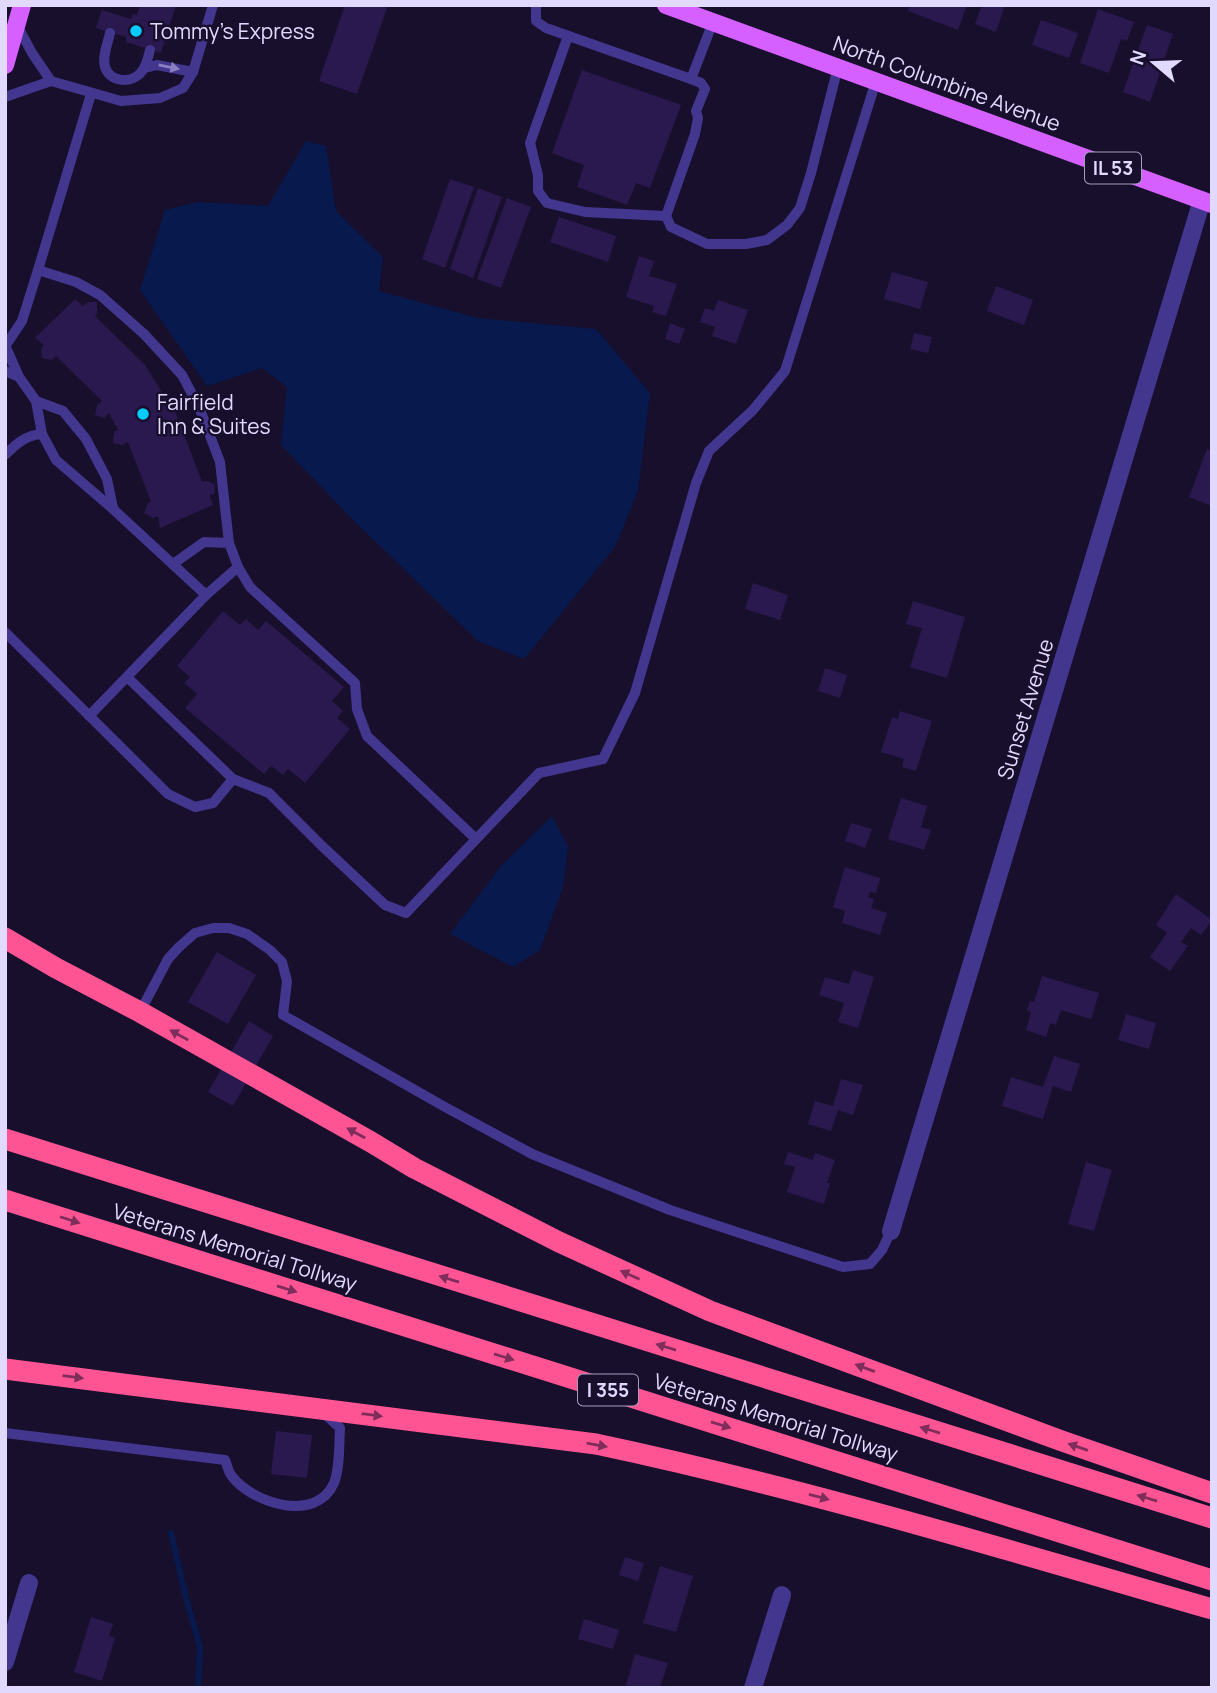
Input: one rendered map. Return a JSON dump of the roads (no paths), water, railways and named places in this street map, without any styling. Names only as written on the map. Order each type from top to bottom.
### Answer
[{"type":"highway","points":[[5,938],[414,1168],[559,1242],[672,1294],[1024,1427],[1212,1493]]},
{"type":"highway","points":[[5,949],[56,968]]},
{"type":"highway","name":"Veterans Memorial Tollway","points":[[5,1139],[1212,1518]]},
{"type":"highway","name":"Veterans Memorial Tollway","points":[[5,1200],[1212,1580]]},
{"type":"highway","points":[[5,1369],[596,1444],[682,1462],[815,1496],[1212,1609]]},
{"type":"main road","points":[[5,65],[22,5]]},
{"type":"main road","name":"North Columbine Avenue","points":[[666,5],[1207,202]]},
{"type":"street","name":"Sunset Avenue","points":[[891,1231],[1207,202]]},
{"type":"street","points":[[5,1662],[29,1583]]},
{"type":"street","points":[[753,1688],[782,1595]]},
{"type":"lane","points":[[5,97],[51,81],[121,101],[160,98],[183,88],[193,72],[212,5]]},
{"type":"lane","points":[[536,5],[536,21],[546,28],[701,83],[705,89],[696,111],[698,118],[695,134],[667,216],[671,227],[707,244],[746,244],[767,240],[787,225],[800,208],[838,67]]},
{"type":"lane","points":[[691,79],[713,22]]},
{"type":"lane","points":[[17,25],[51,81]]},
{"type":"lane","points":[[110,33],[104,55],[105,68],[116,79],[124,81],[140,75],[150,50]]},
{"type":"lane","points":[[568,36],[530,143],[538,175],[538,191],[547,203],[585,212],[667,216]]},
{"type":"lane","points":[[145,68],[157,65],[193,72]]},
{"type":"lane","points":[[127,677],[233,779],[269,793],[385,905],[406,912],[539,773],[603,759],[635,694],[696,484],[709,451],[753,410],[785,371],[876,81]]},
{"type":"lane","points":[[91,94],[22,321],[5,345],[19,377],[36,401],[42,434],[56,460],[206,595]]},
{"type":"lane","points":[[38,270],[76,282],[100,295],[144,334],[182,375],[199,407],[220,463],[229,543],[238,567],[250,587],[355,683],[357,709],[367,736],[477,839]]},
{"type":"lane","points":[[5,371],[19,377]]},
{"type":"lane","points":[[36,401],[63,411],[86,439],[107,479],[113,509]]},
{"type":"lane","points":[[5,455],[31,435],[42,434]]},
{"type":"lane","points":[[173,564],[204,542],[229,543]]},
{"type":"lane","points":[[89,716],[206,595],[238,567]]},
{"type":"lane","points":[[5,632],[167,794],[195,807],[213,803],[233,779]]},
{"type":"lane","points":[[140,1012],[168,959],[179,947],[195,933],[214,928],[229,928],[247,934],[282,962],[286,981],[283,1015],[532,1154],[670,1210],[843,1267],[870,1264],[882,1250],[891,1231]]},
{"type":"lane","points":[[5,1433],[225,1460],[230,1474],[247,1490],[266,1501],[300,1506],[314,1503],[326,1494],[334,1482],[340,1428],[319,1409]]},
{"type":"water","points":[[306,141],[326,146],[336,211],[383,257],[379,291],[478,318],[596,329],[650,393],[638,491],[615,547],[524,659],[478,641],[351,518],[281,445],[287,387],[262,368],[207,386],[140,290],[165,210],[198,202],[268,206]]},
{"type":"water","points":[[552,816],[568,847],[563,887],[540,950],[513,967],[450,934],[500,867]]},
{"type":"waterway","points":[[171,1533],[200,1647],[198,1688]]},
{"type":"place","name":"Tommy's Express","points":[[136,31]]},
{"type":"place","name":"Fairfield Inn & Suites","points":[[143,414]]}]
